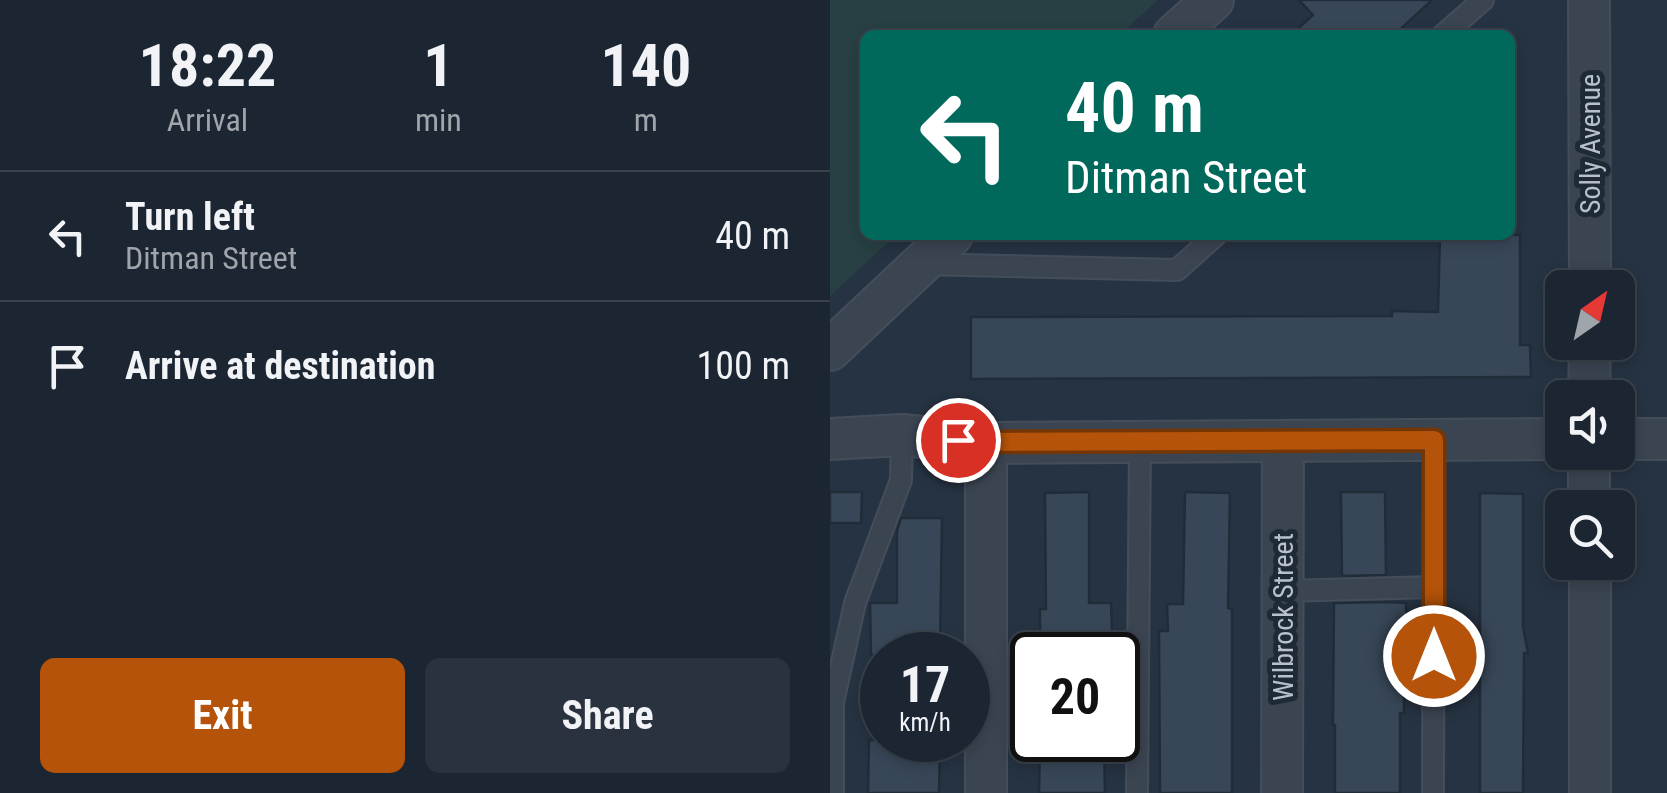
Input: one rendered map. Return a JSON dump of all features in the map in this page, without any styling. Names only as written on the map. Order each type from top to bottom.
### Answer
[{"type":"street","points":[[1180,30],[1213,0]]},
{"type":"street","name":"Solly Avenue","points":[[1589,0],[1590,270]]},
{"type":"street","points":[[830,350],[947,240]]},
{"type":"street","points":[[830,440],[902,436],[986,442],[1545,440]]},
{"type":"street","points":[[1635,439],[1667,439]]},
{"type":"street","name":"Wilbrock Street","points":[[1282,793],[1283,441]]},
{"type":"street","points":[[986,442],[986,793]]},
{"type":"street","points":[[1590,580],[1590,793]]},
{"type":"lane","points":[[1449,30],[1482,0]]},
{"type":"lane","points":[[921,264],[1177,270],[1210,240]]},
{"type":"lane","points":[[833,793],[833,702],[855,602],[900,480],[902,436]]},
{"type":"lane","points":[[1433,793],[1434,440]]},
{"type":"lane","points":[[1137,793],[1140,442]]},
{"type":"lane","points":[[1283,591],[1434,587]]},
{"type":"green space","points":[[830,0],[1158,0],[1125,30],[860,30],[860,240],[891,240],[830,296]]},
{"type":"building","points":[[1299,0],[1432,0],[1399,30],[1296,30],[1313,15]]},
{"type":"building","points":[[1515,235],[1520,235],[1520,345],[1530,345],[1531,377],[971,379],[971,317],[1392,316],[1392,311],[1438,312],[1440,240],[1515,240]]},
{"type":"building","points":[[830,492],[862,492],[861,523],[830,523]]},
{"type":"building","points":[[1089,492],[1089,603],[1111,603],[1112,632],[1040,632],[1040,609],[1046,609],[1045,493]]},
{"type":"building","points":[[1185,492],[1230,493],[1232,793],[1160,793],[1159,631],[1168,631],[1167,604],[1183,604]]},
{"type":"building","points":[[1341,492],[1385,492],[1386,575],[1342,576]]},
{"type":"building","points":[[1480,493],[1523,494],[1523,627],[1528,653],[1524,653],[1523,793],[1480,793]]},
{"type":"building","points":[[901,518],[942,518],[940,632],[871,632],[870,603],[897,603],[897,531]]},
{"type":"building","points":[[1334,603],[1406,603],[1407,630],[1394,629],[1395,686],[1404,686],[1400,793],[1335,793]]},
{"type":"building","points":[[869,762],[940,762],[939,793],[868,793]]},
{"type":"building","points":[[1040,762],[1104,762],[1105,793],[1039,793]]},
{"type":"route","points":[[958,440],[1434,440],[1434,656]]}]
